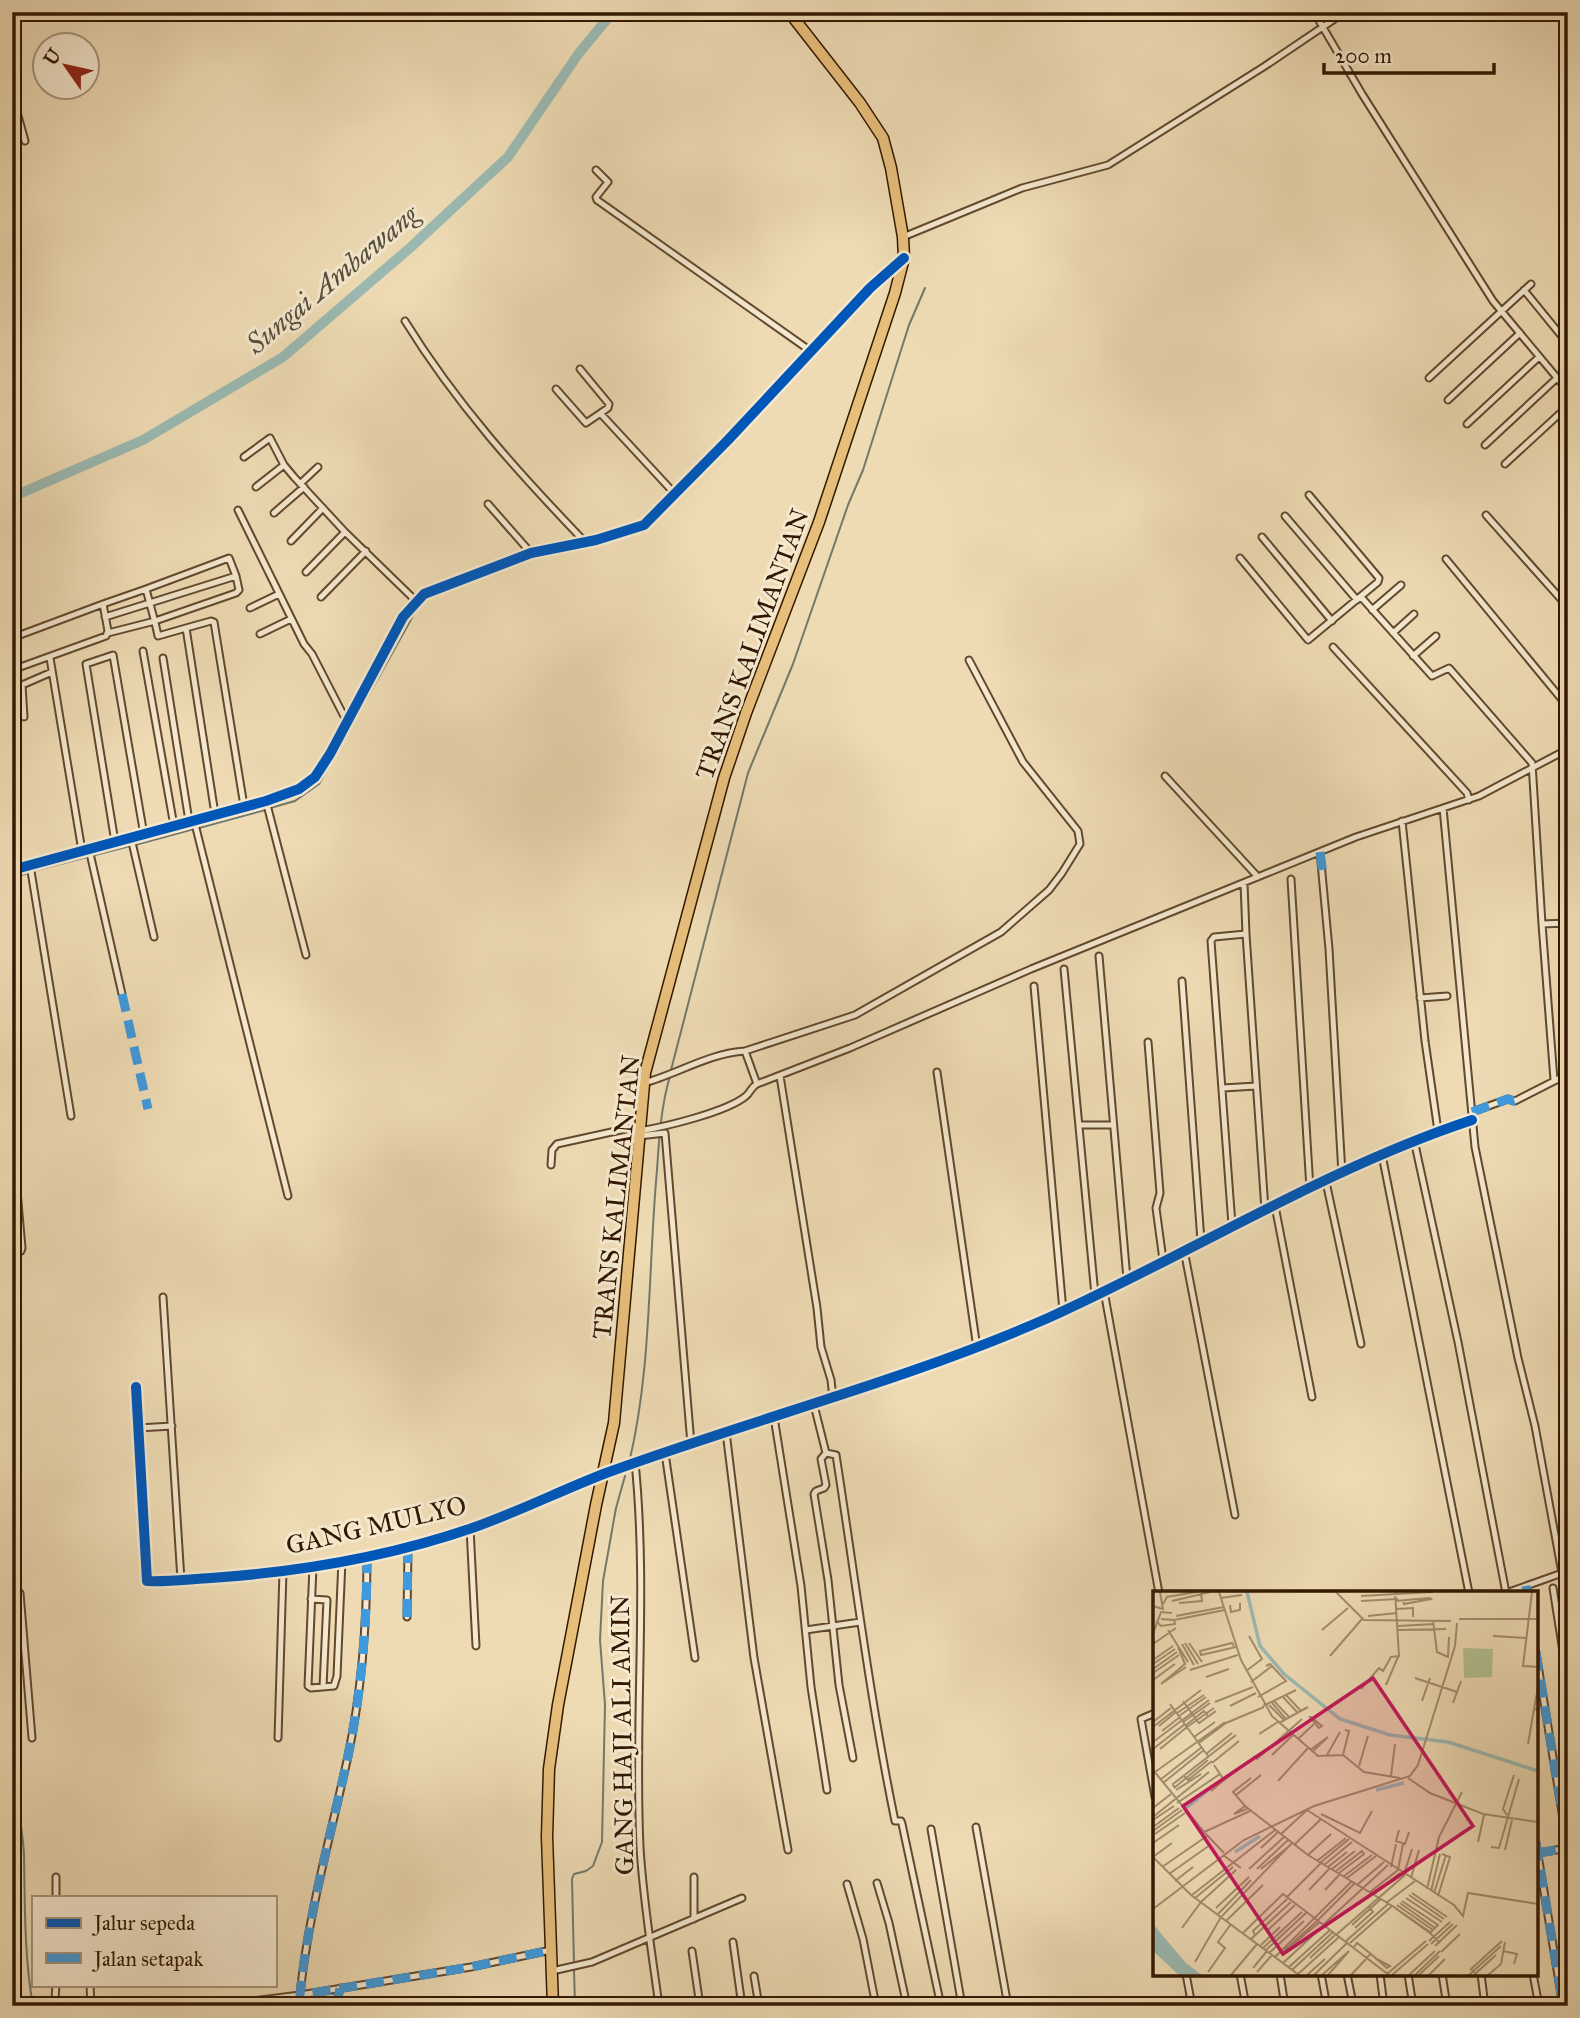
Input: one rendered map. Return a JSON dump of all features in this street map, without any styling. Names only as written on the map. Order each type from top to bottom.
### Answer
[{"type":"highway","name":"TRANS KALIMANTAN","points":[[553,2006],[547,1837],[549,1769],[558,1705],[617,1395],[644,1083],[724,778],[819,522],[895,293],[904,258],[891,168],[883,138],[860,103],[789,12]]},
{"type":"street","points":[[1314,12],[1377,117],[1501,310],[1568,391]]},
{"type":"street","points":[[903,237],[1022,188],[1108,165],[1345,12]]},
{"type":"street","points":[[12,94],[25,141]]},
{"type":"street","points":[[596,170],[608,182],[596,197],[597,200],[812,352]]},
{"type":"street","points":[[12,870],[30,869],[115,842],[132,843],[144,835],[244,806],[267,807],[312,781],[324,765],[398,624],[416,601],[424,594],[531,553],[585,542],[644,525],[812,352],[870,288],[904,258]]},
{"type":"street","points":[[1429,378],[1531,284]]},
{"type":"street","points":[[1524,290],[1568,344]]},
{"type":"street","points":[[405,321],[436,369],[482,431],[585,542]]},
{"type":"street","points":[[1448,400],[1520,333]]},
{"type":"street","points":[[1467,424],[1539,356]]},
{"type":"street","points":[[556,388],[586,423],[601,414],[609,404],[580,369]]},
{"type":"street","points":[[1485,445],[1557,378]]},
{"type":"street","points":[[1505,464],[1568,406]]},
{"type":"street","points":[[601,414],[676,494]]},
{"type":"street","points":[[244,457],[270,438],[284,465],[345,532],[416,601]]},
{"type":"street","points":[[256,487],[284,465]]},
{"type":"street","points":[[274,513],[318,467]]},
{"type":"street","points":[[1240,558],[1308,639],[1378,582],[1379,578],[1309,495]]},
{"type":"street","points":[[488,504],[531,553]]},
{"type":"street","points":[[290,541],[323,508]]},
{"type":"street","points":[[238,510],[291,618],[347,722]]},
{"type":"street","points":[[1486,515],[1568,607]]},
{"type":"street","points":[[1285,516],[1432,676],[1449,668],[1532,763],[1555,1080]]},
{"type":"street","points":[[306,572],[345,532]]},
{"type":"street","points":[[1262,537],[1332,621]]},
{"type":"street","points":[[321,597],[366,551]]},
{"type":"street","points":[[12,638],[226,559],[231,560],[238,592],[155,621],[108,633],[103,638],[12,670]]},
{"type":"street","points":[[1446,559],[1568,707]]},
{"type":"street","points":[[105,617],[236,576]]},
{"type":"street","points":[[1372,610],[1401,585]]},
{"type":"street","points":[[146,589],[158,636],[214,622],[244,806]]},
{"type":"street","points":[[250,608],[279,594]]},
{"type":"street","points":[[103,604],[108,633]]},
{"type":"street","points":[[1393,633],[1414,614]]},
{"type":"street","points":[[260,634],[291,618]]},
{"type":"street","points":[[186,628],[215,814]]},
{"type":"street","points":[[1413,656],[1436,636]]},
{"type":"street","points":[[1333,647],[1467,793],[1469,800]]},
{"type":"street","points":[[143,651],[174,826]]},
{"type":"street","points":[[115,842],[86,664],[113,655],[144,835]]},
{"type":"street","points":[[163,657],[193,821],[288,1196]]},
{"type":"street","points":[[50,658],[88,852],[121,994]]},
{"type":"street","points":[[644,1083],[665,1078],[678,1070],[855,1016],[992,937],[1049,890],[1080,844],[1078,831],[1023,762],[969,660]]},
{"type":"street","points":[[24,716],[22,685],[52,672]]},
{"type":"street","points":[[551,1165],[554,1145],[660,1130],[731,1104],[746,1096],[752,1086],[1320,852],[1402,821],[1469,800],[1568,750]]},
{"type":"street","points":[[1564,766],[1568,801]]},
{"type":"street","points":[[1165,776],[1258,877]]},
{"type":"street","points":[[267,807],[306,955]]},
{"type":"street","points":[[1443,808],[1472,1120],[1484,1192],[1565,1572],[1526,1589]]},
{"type":"street","points":[[1402,821],[1420,998],[1438,1131]]},
{"type":"street","points":[[132,843],[154,937]]},
{"type":"street","points":[[1320,852],[1329,949],[1342,1174]]},
{"type":"street","points":[[30,869],[71,1116]]},
{"type":"street","points":[[1291,879],[1310,1189]]},
{"type":"street","points":[[1244,883],[1265,1210]]},
{"type":"street","points":[[1542,924],[1568,923]]},
{"type":"street","points":[[1232,1225],[1211,939],[1246,934]]},
{"type":"street","points":[[1099,956],[1127,1279]]},
{"type":"street","points":[[1064,968],[1095,1295]]},
{"type":"street","points":[[1182,981],[1201,1241]]},
{"type":"street","points":[[1034,986],[1063,1311]]},
{"type":"street","points":[[1420,998],[1447,996]]},
{"type":"street","points":[[1148,1042],[1160,1193],[1156,1208],[1163,1261]]},
{"type":"street","points":[[745,1051],[757,1084]]},
{"type":"street","points":[[937,1072],[961,1264],[977,1348]]},
{"type":"street","points":[[1472,1112],[1508,1098],[1516,1101],[1568,1074]]},
{"type":"street","points":[[780,1076],[821,1347],[831,1380],[832,1398]]},
{"type":"street","points":[[1223,1088],[1256,1086]]},
{"type":"street","name":"GANG MULYO","points":[[138,1428],[146,1579],[149,1582],[283,1571],[408,1546],[470,1528],[633,1463],[814,1405],[977,1348],[1063,1311],[1232,1225],[1414,1140],[1472,1120]]},
{"type":"street","points":[[1079,1125],[1113,1125]]},
{"type":"street","points":[[660,1130],[665,1133],[691,1444]]},
{"type":"street","points":[[12,1134],[16,1219],[22,1248],[21,1251],[12,1252]]},
{"type":"street","points":[[1414,1140],[1458,1342],[1506,1591]]},
{"type":"street","points":[[1382,1155],[1469,1591]]},
{"type":"street","points":[[1326,1181],[1361,1344]]},
{"type":"street","points":[[1275,1206],[1312,1397]]},
{"type":"street","points":[[1184,1250],[1235,1515]]},
{"type":"street","points":[[1104,1291],[1159,1591]]},
{"type":"street","points":[[163,1297],[181,1580]]},
{"type":"street","points":[[136,1387],[138,1428],[172,1426]]},
{"type":"street","points":[[814,1405],[827,1453]]},
{"type":"street","points":[[774,1417],[802,1586],[811,1687],[827,1790]]},
{"type":"street","points":[[726,1433],[754,1658],[788,1850]]},
{"type":"street","points":[[665,1453],[695,1658]]},
{"type":"street","points":[[827,1453],[836,1455],[860,1622],[892,1809],[895,1821],[901,1821],[902,1824],[940,2006]]},
{"type":"street","points":[[827,1453],[821,1459],[826,1485],[814,1494],[839,1685],[853,1758]]},
{"type":"street","name":"GANG HAJI ALI AMIN","points":[[633,1463],[639,1533],[640,1847],[659,2006]]},
{"type":"street","points":[[470,1528],[476,1646]]},
{"type":"street","points":[[407,1617],[408,1546]]},
{"type":"street","points":[[300,1995],[323,1863],[357,1705],[367,1611],[367,1555]]},
{"type":"street","points":[[313,1566],[309,1688],[336,1684],[342,1560]]},
{"type":"street","points":[[12,1565],[13,1590],[20,1593],[32,1738]]},
{"type":"street","points":[[278,1738],[283,1571]]},
{"type":"street","points":[[1553,1588],[1568,1683]]},
{"type":"street","points":[[311,1599],[327,1600],[323,1687]]},
{"type":"street","points":[[806,1630],[860,1622]]},
{"type":"street","points":[[1539,1693],[1568,1849],[1538,1853],[1563,2006]]},
{"type":"street","points":[[1153,1714],[1141,1718],[1153,1786]]},
{"type":"street","points":[[976,1827],[1008,2006]]},
{"type":"street","points":[[931,1829],[962,2006]]},
{"type":"street","points":[[56,1877],[56,1896]]},
{"type":"street","points":[[694,1877],[694,1919]]},
{"type":"street","points":[[877,1883],[889,1923],[907,2006]]},
{"type":"street","points":[[847,1884],[863,1939],[876,2006]]},
{"type":"street","points":[[552,1971],[593,1962],[742,1898]]},
{"type":"street","points":[[733,1942],[742,2006]]},
{"type":"street","points":[[212,2006],[300,1995],[471,1967],[551,1950]]},
{"type":"street","points":[[692,1951],[700,2006]]},
{"type":"street","points":[[754,1976],[759,2006]]},
{"type":"street","points":[[1186,1976],[1192,2006]]},
{"type":"street","points":[[1240,1976],[1245,2006]]},
{"type":"street","points":[[1280,1976],[1285,2006]]},
{"type":"street","points":[[1321,1976],[1326,2004],[1352,1999],[1347,1976]]},
{"type":"street","points":[[1380,1976],[1384,2006]]},
{"type":"street","points":[[1408,1976],[1413,2006]]},
{"type":"street","points":[[1442,1976],[1447,2006]]},
{"type":"street","points":[[1480,1976],[1485,2006]]},
{"type":"street","points":[[1533,1976],[1539,2006]]},
{"type":"street","points":[[56,1986],[55,1999],[58,2006]]},
{"type":"street","points":[[90,1986],[91,2006]]},
{"type":"street","points":[[336,2006],[340,1988]]},
{"type":"waterway","name":"Sungai Ambawang","points":[[12,497],[143,440],[283,357],[411,247],[508,157],[579,53],[613,12]]},
{"type":"waterway","points":[[671,1070],[748,773],[793,664],[848,505],[863,470],[909,325],[925,288]]},
{"type":"waterway","points":[[270,808],[295,801],[319,784],[418,607]]},
{"type":"waterway","points":[[199,828],[265,810]]},
{"type":"waterway","points":[[135,845],[194,829]]},
{"type":"waterway","points":[[33,871],[130,846]]},
{"type":"waterway","points":[[12,878],[28,873]]},
{"type":"waterway","points":[[629,1463],[646,1354],[660,1135],[670,1076]]},
{"type":"waterway","points":[[574,1963],[572,1879],[574,1874],[593,1866],[602,1842],[605,1705],[600,1640],[603,1581],[616,1508],[625,1476]]},
{"type":"waterway","points":[[12,1757],[23,1842],[26,1949],[33,2006]]},
{"type":"waterway","points":[[574,1969],[575,2006]]},
{"type":"marked path","points":[[1320,852],[1323,874]]},
{"type":"marked path","points":[[122,994],[148,1109]]},
{"type":"marked path","points":[[1472,1112],[1508,1099],[1519,1099]]},
{"type":"marked path","points":[[407,1617],[408,1547]]},
{"type":"marked path","points":[[367,1555],[365,1631],[357,1706],[314,1905],[300,1995],[471,1967],[551,1950]]},
{"type":"marked path","points":[[1526,1586],[1527,1591]]},
{"type":"marked path","points":[[1538,1665],[1568,1849]]},
{"type":"marked path","points":[[1538,1853],[1568,1848]]},
{"type":"marked path","points":[[1538,1855],[1563,2006]]},
{"type":"marked path","points":[[336,2006],[340,1988]]},
{"type":"cycle path","points":[[12,870],[266,801],[299,789],[315,777],[330,754],[403,617],[424,594],[531,553],[596,540],[644,525],[728,440],[870,288],[904,258]]},
{"type":"cycle path","points":[[136,1387],[147,1581],[244,1575],[345,1561],[411,1546],[475,1527],[661,1453],[994,1341],[1101,1293],[1310,1187],[1417,1140],[1472,1120]]}]
